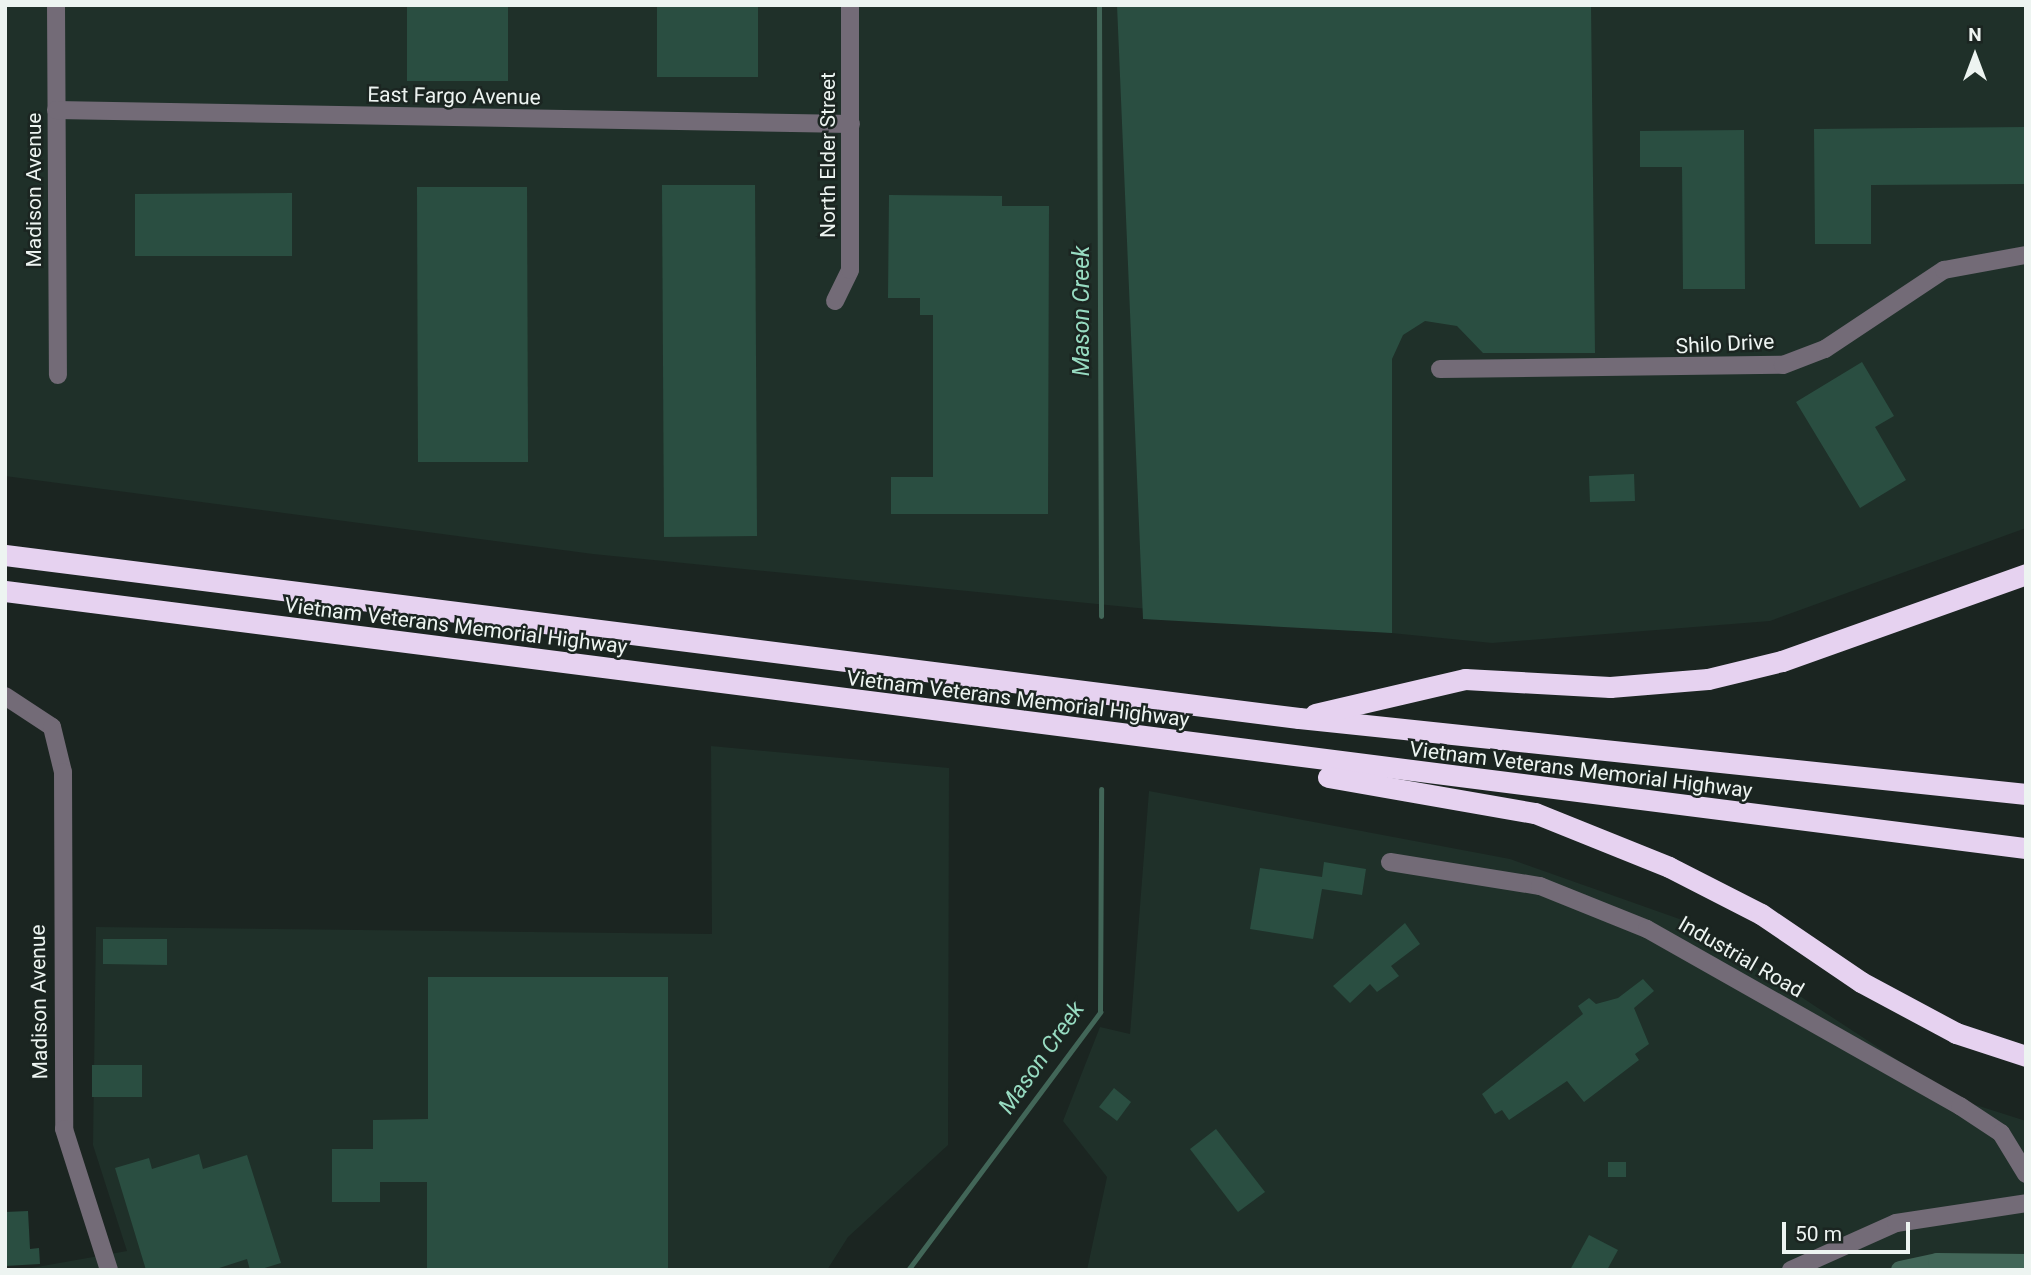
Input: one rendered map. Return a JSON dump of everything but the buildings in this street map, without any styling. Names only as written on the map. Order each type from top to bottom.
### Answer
[{"type":"highway","name":"Vietnam Veterans Memorial Highway","points":[[5,555],[1299,718],[2026,794]]},
{"type":"highway","points":[[1299,718],[1465,679],[1610,687],[1708,678],[1782,661],[2026,574]]},
{"type":"highway","name":"Vietnam Veterans Memorial Highway","points":[[5,591],[1047,728],[2026,848]]},
{"type":"highway","points":[[1047,728],[1535,813],[1669,867],[1761,914],[1885,995],[1956,1033],[2026,1056]]},
{"type":"street","name":"Madison Avenue","points":[[55,5],[58,375]]},
{"type":"street","name":"North Elder Street","points":[[835,301],[850,270],[850,5]]},
{"type":"street","name":"East Fargo Avenue","points":[[56,110],[851,124]]},
{"type":"street","name":"Shilo Drive","points":[[1440,369],[1783,365],[1825,349],[1944,270],[2026,255]]},
{"type":"street","name":"Madison Avenue","points":[[5,696],[52,727],[63,772],[64,1129],[109,1270]]},
{"type":"street","name":"Industrial Road","points":[[1390,862],[1540,886],[1647,929],[1960,1106],[2001,1133],[2026,1174]]},
{"type":"street","points":[[1791,1270],[1896,1223],[2026,1203]]},
{"type":"shaded area","points":[[5,5],[2026,5],[2026,528],[1770,621],[1492,643],[593,554],[5,476]]},
{"type":"shaded area","points":[[711,746],[949,768],[948,1145],[848,1237],[827,1270],[20,1270],[127,1251],[93,1145],[96,927],[712,934]]},
{"type":"shaded area","points":[[1149,791],[1510,859],[1685,921],[1957,1099],[2026,1121],[2026,1270],[1087,1270],[1107,1177],[1063,1121],[1100,1027],[1130,1034]]},
{"type":"waterway","name":"Mason Creek","points":[[1099,5],[1101,616]]},
{"type":"waterway","name":"Mason Creek","points":[[908,1270],[1100,1012],[1101,789]]},
{"type":"waterway","points":[[1900,1270],[1937,1262],[2026,1263]]}]
